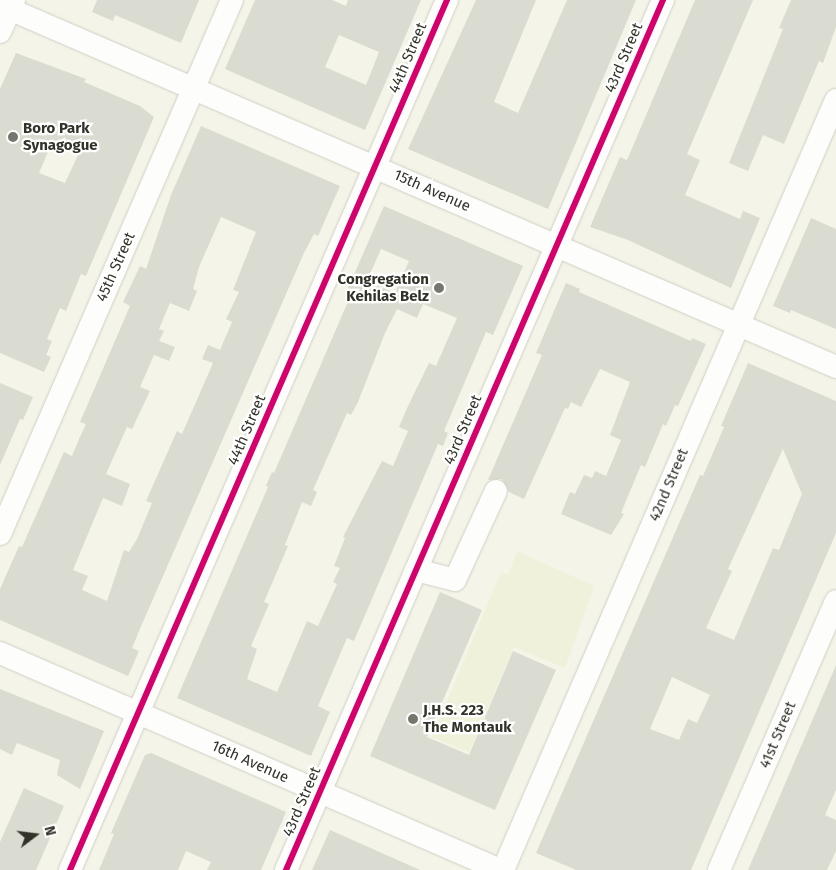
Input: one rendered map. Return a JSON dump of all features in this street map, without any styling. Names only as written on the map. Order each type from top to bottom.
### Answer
[{"type":"street","name":"45th Street","points":[[0,534],[232,0]]},
{"type":"street","name":"44th Street","points":[[70,870],[447,0]]},
{"type":"street","name":"43rd Street","points":[[286,870],[663,0]]},
{"type":"street","name":"15th Avenue","points":[[8,5],[194,88],[836,367]]},
{"type":"street","points":[[0,32],[8,5]]},
{"type":"street","name":"42nd Street","points":[[501,870],[836,100]]},
{"type":"street","points":[[416,570],[454,580],[496,491]]},
{"type":"street","name":"41st Street","points":[[719,870],[836,601]]},
{"type":"street","name":"16th Avenue","points":[[0,653],[501,870]]},
{"type":"shaded area","points":[[517,551],[594,586],[565,668],[514,647],[469,752],[432,737],[501,572],[508,575]]},
{"type":"building","points":[[97,0],[199,0],[181,43],[115,15],[113,21],[92,12]]},
{"type":"building","points":[[255,0],[332,0],[346,6],[348,0],[421,0],[365,130],[225,69]],"holes":[[[339,35],[379,52],[366,85],[325,67]]]},
{"type":"building","points":[[476,0],[536,0],[494,102],[518,113],[567,0],[636,0],[548,209],[408,149]]},
{"type":"building","points":[[695,0],[753,0],[687,154],[700,160],[685,195],[740,219],[743,211],[760,218],[731,288],[628,240],[590,227],[620,157],[627,160]]},
{"type":"building","points":[[791,0],[836,0],[836,27],[823,63],[819,61],[784,144],[763,135],[748,171],[729,163],[783,29],[779,28]]},
{"type":"building","points":[[16,53],[86,79],[84,82],[140,106],[154,117],[86,276],[81,274],[66,311],[60,308],[47,339],[52,341],[46,355],[51,357],[44,372],[0,353],[0,89]],"holes":[[[51,145],[78,155],[65,183],[39,173]]]},
{"type":"building","points":[[201,126],[340,186],[318,236],[314,234],[304,253],[139,631],[132,648],[139,651],[128,676],[0,620],[0,589],[19,546],[22,547],[64,452],[72,456],[86,424],[80,422],[130,306],[123,302],[140,266],[146,269],[171,195]],"holes":[[[221,217],[256,232],[233,290],[239,292],[226,319],[232,322],[220,350],[208,345],[202,359],[213,363],[182,434],[177,431],[146,501],[152,503],[137,539],[129,552],[124,550],[107,601],[82,590],[88,576],[73,570],[103,498],[122,506],[130,484],[106,474],[127,427],[132,429],[150,391],[140,387],[154,355],[169,361],[175,347],[159,341],[164,331],[159,329],[170,303],[189,311],[197,291],[193,289],[199,267]]]},
{"type":"building","points":[[384,206],[523,266],[493,335],[486,332],[444,431],[448,433],[443,446],[438,444],[354,641],[347,638],[318,706],[330,712],[311,756],[177,698],[268,487],[266,486],[272,472],[274,473],[353,290],[348,288]],"holes":[[[381,249],[409,261],[395,293],[367,281]],[[423,304],[457,318],[436,366],[429,363],[408,406],[399,427],[408,431],[393,466],[382,461],[343,537],[345,538],[334,566],[340,568],[333,582],[337,584],[318,626],[307,621],[277,692],[247,679],[257,649],[251,646],[269,604],[264,602],[288,546],[285,545],[302,502],[311,506],[317,492],[313,490],[347,413],[351,415],[358,402],[385,333],[397,309],[417,318]]]},
{"type":"building","points":[[811,218],[836,229],[836,329],[791,310],[790,313],[773,306]]},
{"type":"building","points":[[566,283],[580,289],[579,292],[691,341],[692,338],[706,344],[678,406],[675,405],[666,426],[663,424],[645,467],[641,465],[621,513],[624,514],[611,535],[561,514],[570,492],[575,494],[584,475],[592,478],[595,471],[606,476],[621,440],[610,435],[630,382],[600,369],[581,407],[571,402],[568,409],[565,408],[524,499],[509,492],[502,479],[488,480],[542,355],[536,353]]},
{"type":"building","points":[[748,363],[836,401],[836,533],[691,870],[576,870],[536,853],[700,475],[703,476],[724,427],[721,426]],"holes":[[[783,449],[802,494],[779,550],[773,548],[734,640],[706,628],[732,571],[728,569]],[[672,677],[710,695],[697,723],[688,719],[679,740],[650,729]]]},
{"type":"building","points":[[0,383],[33,397],[23,420],[20,419],[0,465]]},
{"type":"building","points":[[440,592],[482,610],[427,737],[469,755],[513,651],[556,670],[495,810],[370,756]]},
{"type":"building","points":[[836,665],[836,790],[825,815],[836,820],[836,851],[827,870],[748,870]]},
{"type":"building","points":[[0,689],[104,731],[80,789],[57,775],[60,760],[17,743],[12,755],[0,749]]},
{"type":"building","points":[[151,753],[286,812],[261,870],[207,870],[211,862],[186,851],[178,870],[99,870],[114,834],[111,833],[145,755]]},
{"type":"building","points":[[24,788],[64,806],[36,870],[0,870],[0,842]]},
{"type":"building","points":[[330,830],[420,870],[312,870]]},
{"type":"cycle path","points":[[70,870],[447,0]]},
{"type":"cycle path","points":[[286,870],[663,0]]},
{"type":"place","name":"Boro Park Synagogue","points":[[13,137]]},
{"type":"place","name":"Congregation Kehilas Belz","points":[[439,288]]},
{"type":"place","name":"J.H.S. 223 The Montauk","points":[[413,719]]}]
